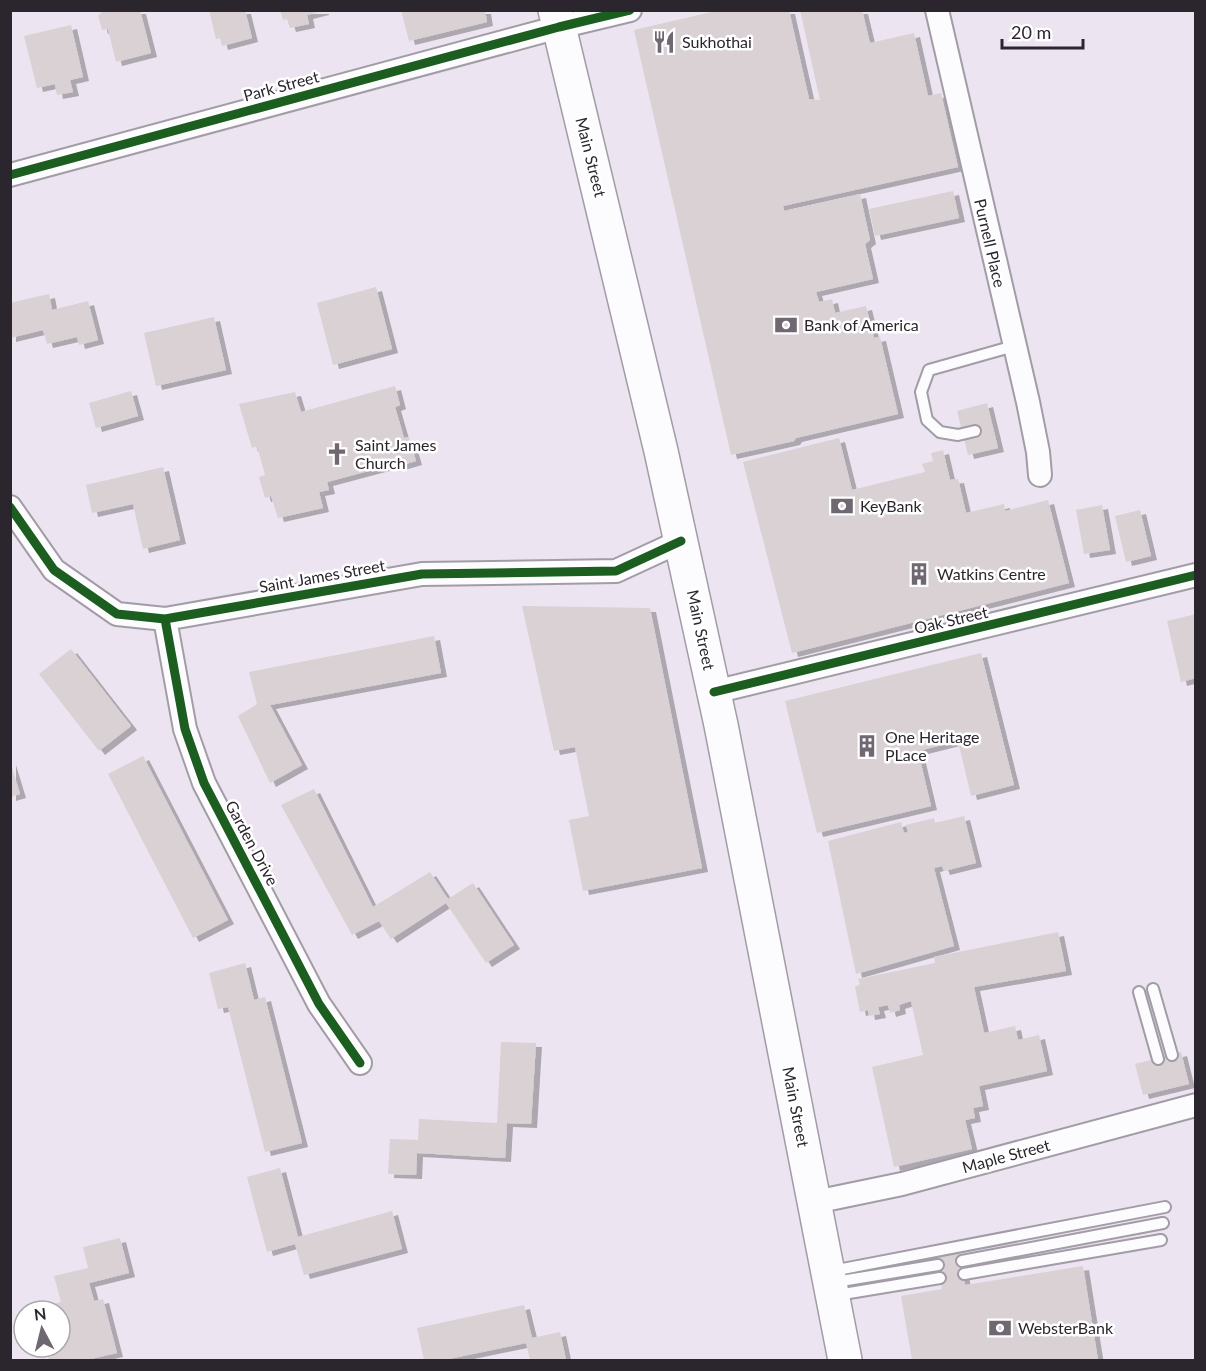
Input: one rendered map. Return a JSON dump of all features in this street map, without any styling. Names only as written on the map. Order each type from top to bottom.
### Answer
[{"type":"main road","name":"Main Street","points":[[557,19],[622,284],[714,692],[845,1360]]},
{"type":"street","points":[[557,19],[630,10]]},
{"type":"street","name":"Purnell Place","points":[[937,10],[1034,434],[1040,475]]},
{"type":"street","name":"Park Street","points":[[10,175],[557,19]]},
{"type":"street","name":"Saint James Street","points":[[10,507],[54,570],[117,614],[165,619],[422,574],[616,571],[681,541]]},
{"type":"street","name":"Oak Street","points":[[714,692],[1196,575]]},
{"type":"street","name":"Garden Drive","points":[[165,619],[185,729],[204,783],[319,1004],[360,1063]]},
{"type":"street","name":"Maple Street","points":[[814,1202],[902,1184],[1196,1105]]},
{"type":"lane","points":[[975,431],[958,435],[940,432],[927,420],[921,392],[929,370],[1014,346]]},
{"type":"lane","points":[[1153,989],[1172,1055]]},
{"type":"lane","points":[[1139,992],[1158,1059]]},
{"type":"lane","points":[[830,1284],[1165,1207]]},
{"type":"lane","points":[[962,1261],[1163,1223]]},
{"type":"lane","points":[[964,1274],[1161,1240]]},
{"type":"lane","points":[[830,1284],[938,1265]]},
{"type":"lane","points":[[830,1284],[940,1278]]},
{"type":"building","points":[[100,10],[140,10],[151,53],[116,62],[108,29],[102,30],[98,15],[101,14]]},
{"type":"building","points":[[209,10],[245,10],[252,38],[222,46],[220,38],[216,39]]},
{"type":"building","points":[[280,10],[323,11],[307,15],[309,24],[290,28],[287,19],[283,20]]},
{"type":"building","points":[[401,10],[485,10],[487,22],[409,41]]},
{"type":"building","points":[[720,10],[789,10],[809,99],[820,100],[800,10],[862,10],[870,43],[914,33],[928,96],[941,93],[958,167],[783,206],[784,211],[860,194],[870,240],[865,244],[873,279],[816,292],[819,302],[832,299],[835,313],[866,306],[874,338],[880,337],[898,414],[731,455],[634,30]]},
{"type":"building","points":[[71,25],[83,77],[70,80],[73,92],[57,95],[55,84],[37,88],[24,36]]},
{"type":"building","points":[[953,191],[959,218],[875,236],[869,209]]},
{"type":"building","points":[[376,287],[392,349],[333,365],[317,303]]},
{"type":"building","points":[[49,294],[52,310],[88,301],[98,340],[79,345],[77,337],[47,344],[43,330],[10,338],[10,303]]},
{"type":"building","points":[[214,317],[226,370],[156,386],[144,333]]},
{"type":"building","name":"Saint James Church","points":[[395,386],[400,405],[395,407],[404,438],[409,437],[416,461],[392,468],[391,465],[327,482],[329,490],[319,492],[323,508],[278,518],[271,496],[265,498],[259,477],[265,475],[257,446],[252,448],[239,404],[295,392],[301,412]]},
{"type":"building","points":[[131,391],[138,416],[96,428],[89,403]]},
{"type":"building","points":[[987,403],[998,448],[968,455],[957,411]]},
{"type":"building","name":"Watkins Centre","points":[[839,438],[852,490],[925,472],[922,464],[933,461],[931,453],[943,450],[950,480],[958,479],[966,513],[1004,504],[1005,511],[1048,500],[1069,583],[792,653],[743,462]]},
{"type":"building","points":[[163,467],[180,540],[143,549],[133,504],[92,513],[86,485]]},
{"type":"building","points":[[1102,505],[1110,550],[1084,554],[1076,510]]},
{"type":"building","points":[[1140,510],[1151,556],[1126,562],[1115,516]]},
{"type":"building","points":[[522,606],[650,608],[702,868],[583,891],[569,820],[589,816],[575,747],[554,751]]},
{"type":"building","points":[[1196,614],[1196,678],[1181,682],[1167,621]]},
{"type":"building","points":[[434,636],[441,673],[270,705],[302,765],[270,783],[238,716],[257,704],[249,672]]},
{"type":"building","points":[[71,649],[131,726],[99,751],[39,674]]},
{"type":"building","name":"One Heritage PLace","points":[[981,653],[1014,785],[971,796],[958,741],[918,751],[931,806],[817,833],[785,701]]},
{"type":"building","points":[[143,756],[228,920],[193,938],[108,774]]},
{"type":"building","points":[[10,761],[20,794],[10,797]]},
{"type":"building","points":[[314,789],[373,907],[430,872],[448,899],[473,883],[514,945],[486,963],[446,903],[391,939],[379,921],[352,935],[281,805]]},
{"type":"building","points":[[964,816],[976,863],[944,871],[942,866],[934,868],[954,946],[856,974],[828,841],[901,822],[904,833],[908,832],[906,825],[934,818],[935,823]]},
{"type":"building","points":[[1058,932],[1066,971],[974,987],[984,1033],[1015,1026],[1018,1040],[1039,1035],[1047,1071],[979,1086],[983,1106],[973,1108],[975,1118],[965,1120],[972,1149],[894,1167],[872,1067],[923,1055],[911,1001],[899,1005],[900,1010],[890,1013],[888,1005],[878,1007],[880,1014],[869,1016],[868,1010],[860,1012],[855,987],[860,984],[858,979],[935,963],[934,957]]},
{"type":"building","points":[[245,963],[254,1000],[265,997],[302,1143],[265,1152],[228,1007],[218,1009],[209,973]]},
{"type":"building","points":[[501,1042],[536,1043],[531,1124],[507,1123],[505,1158],[417,1153],[416,1175],[388,1174],[390,1139],[418,1140],[419,1119],[497,1123]]},
{"type":"building","points":[[1181,1052],[1189,1084],[1143,1095],[1135,1064]]},
{"type":"building","points":[[280,1168],[298,1237],[392,1211],[402,1249],[304,1275],[295,1244],[267,1252],[247,1177]]},
{"type":"building","points":[[120,1238],[129,1273],[89,1283],[94,1301],[103,1299],[117,1353],[86,1360],[49,1360],[72,1359],[72,1299],[60,1299],[54,1276],[88,1268],[83,1247]]},
{"type":"building","name":"WebsterBank","points":[[960,1251],[965,1285],[1083,1266],[1098,1360],[912,1360],[901,1296],[942,1289],[936,1255]]},
{"type":"building","points":[[524,1305],[532,1338],[560,1332],[566,1360],[530,1360],[526,1343],[444,1360],[424,1360],[417,1328]]},
{"type":"cycle path","points":[[10,175],[559,27],[630,10]]},
{"type":"cycle path","points":[[10,507],[54,570],[117,614],[165,619],[422,574],[616,571],[681,541]]},
{"type":"cycle path","points":[[714,692],[1196,575]]},
{"type":"cycle path","points":[[165,619],[185,729],[204,783],[319,1004],[360,1063]]},
{"type":"place","name":"Sukhothai","points":[[664,42]]},
{"type":"place","name":"Bank of America","points":[[786,325]]},
{"type":"place","name":"Saint James Church","points":[[337,454]]},
{"type":"place","name":"KeyBank","points":[[842,506]]},
{"type":"place","name":"Watkins Centre","points":[[919,574]]},
{"type":"place","name":"One Heritage PLace","points":[[867,746]]},
{"type":"place","name":"WebsterBank","points":[[1000,1328]]}]
